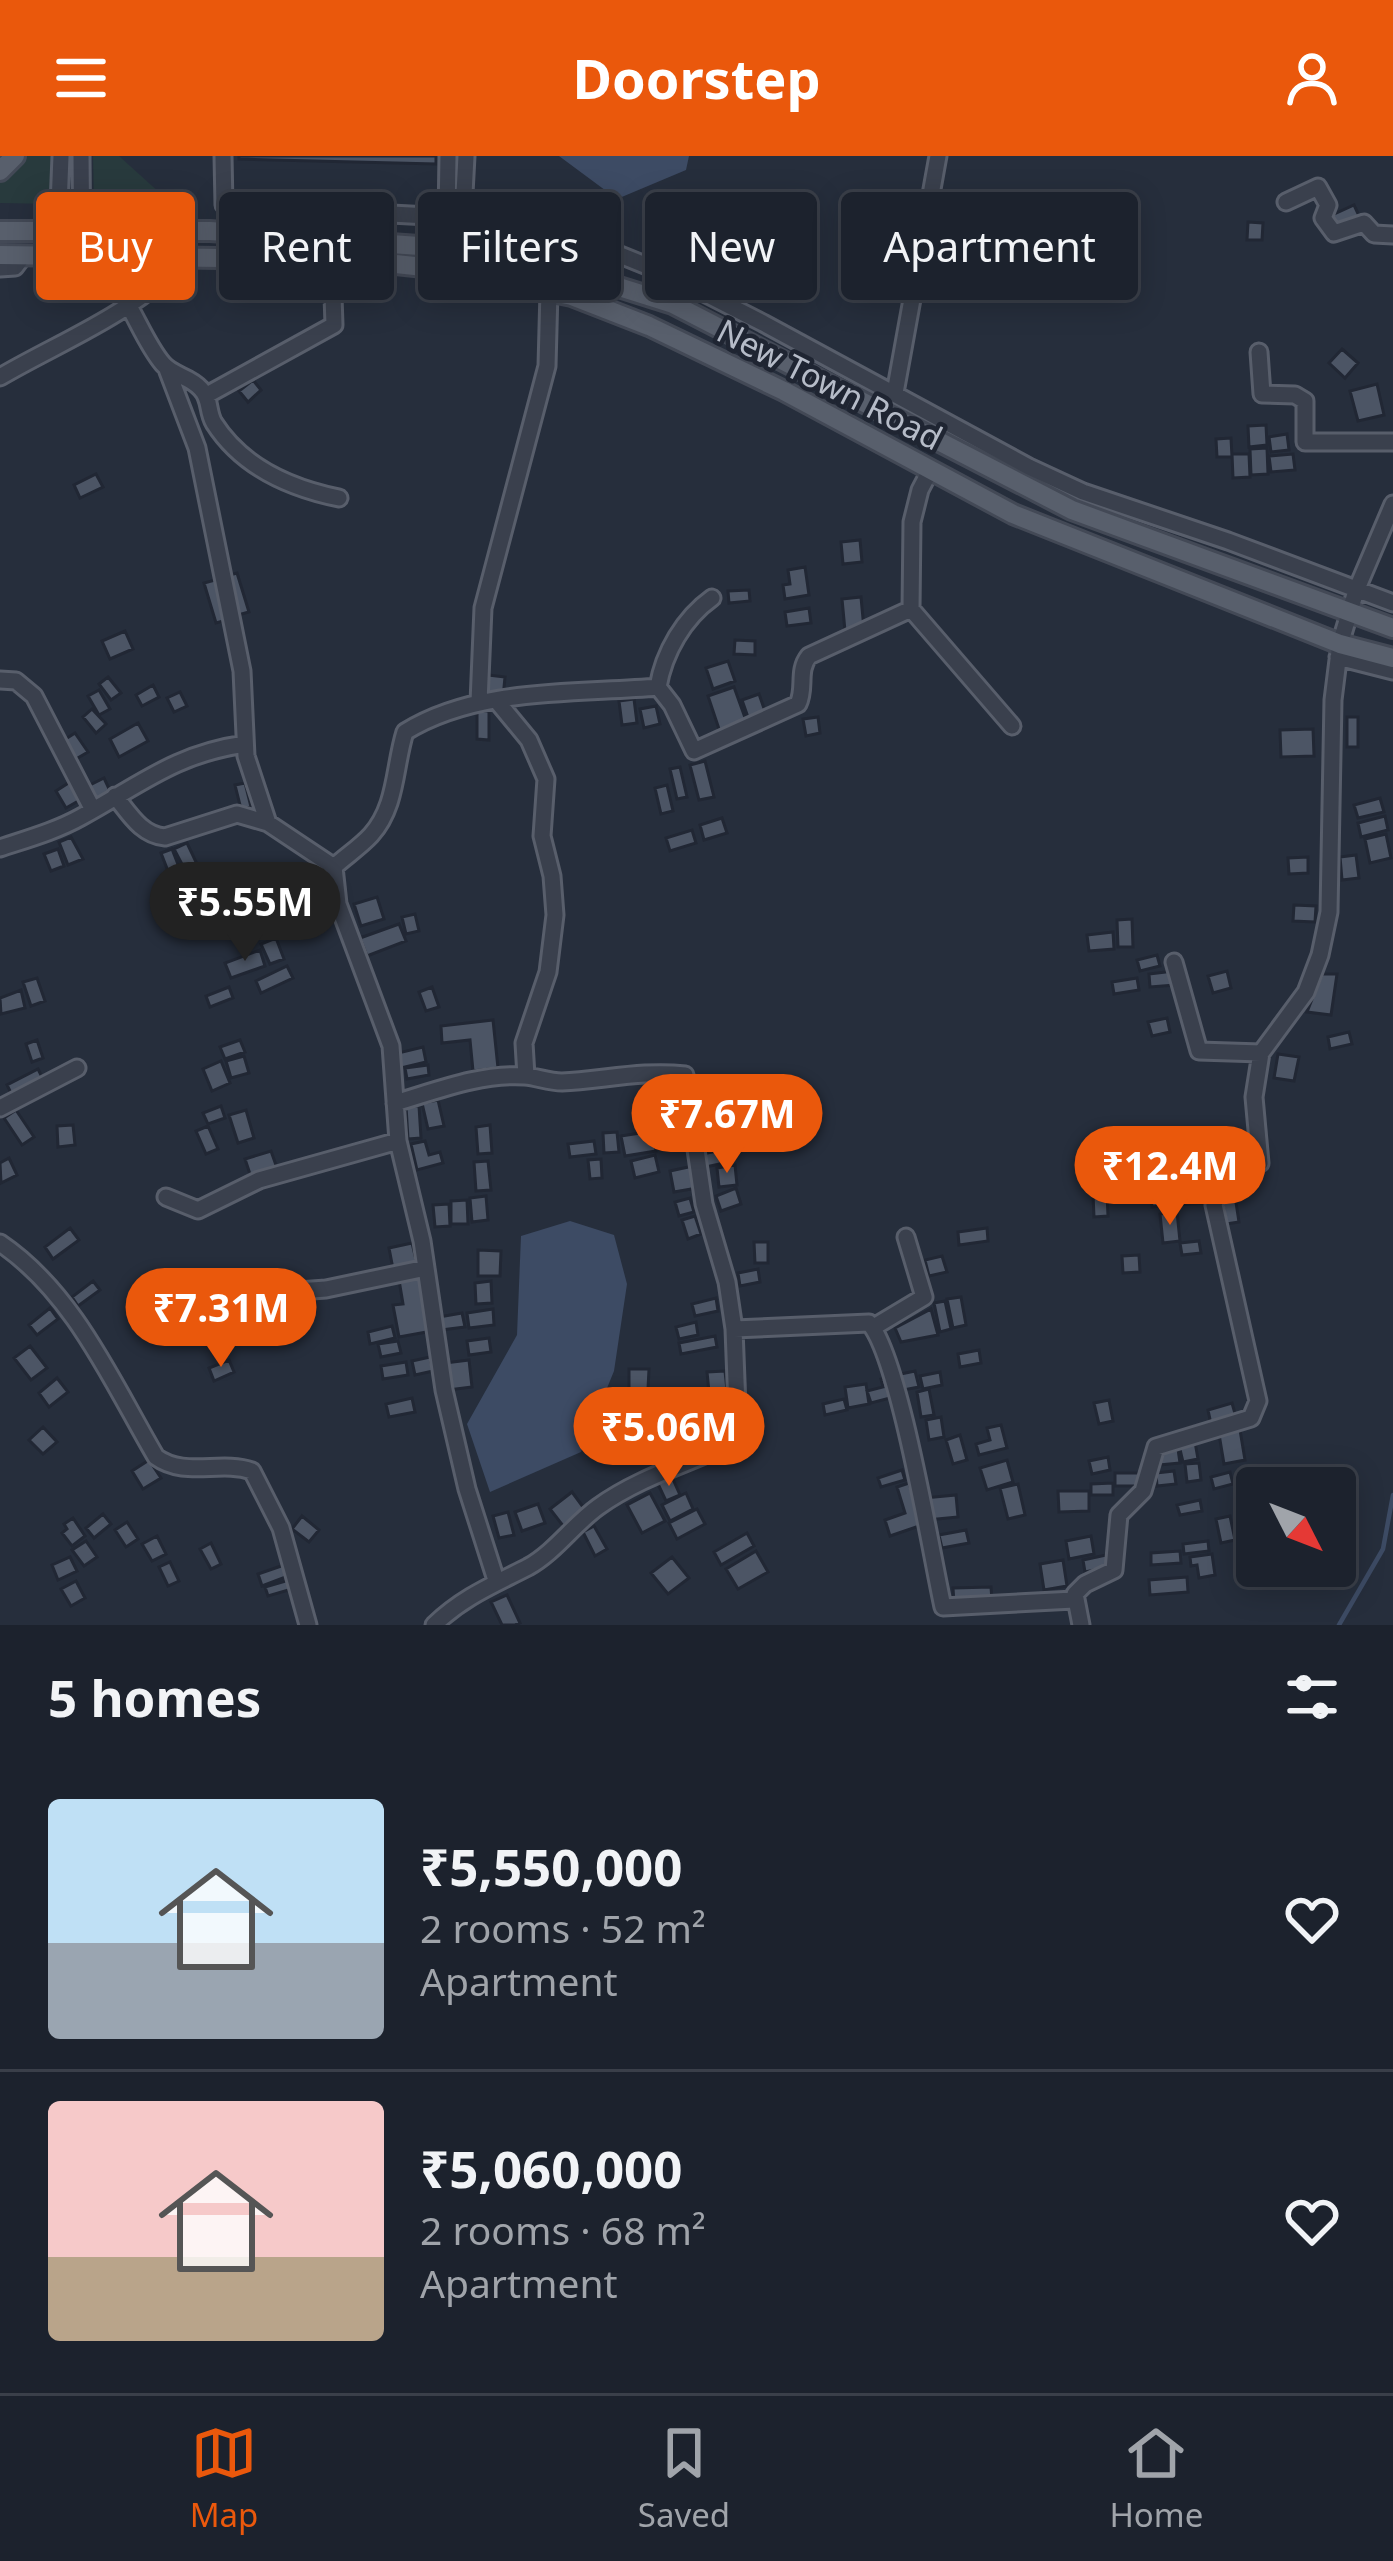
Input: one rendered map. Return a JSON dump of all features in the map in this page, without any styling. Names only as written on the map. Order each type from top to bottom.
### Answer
[{"type":"main road","points":[[0,171],[15,156]]},
{"type":"main road","name":"New Town Road","points":[[0,231],[36,231]]},
{"type":"main road","name":"New Town Road","points":[[195,231],[418,247]]},
{"type":"main road","name":"New Town Road","points":[[0,255],[36,255]]},
{"type":"main road","name":"New Town Road","points":[[621,288],[673,304],[1072,510],[1385,626]]},
{"type":"main road","name":"New Town Road","points":[[575,300],[649,326],[1013,514],[1339,650],[1393,658]]},
{"type":"street","points":[[60,192],[61,156]]},
{"type":"street","points":[[81,156],[81,192]]},
{"type":"street","points":[[223,156],[224,205],[418,214]]},
{"type":"street","points":[[448,156],[453,192]]},
{"type":"street","points":[[460,192],[466,156]]},
{"type":"street","points":[[895,393],[938,156]]},
{"type":"street","points":[[1286,202],[1318,187],[1328,205],[1323,218],[1334,233],[1364,224],[1374,234],[1393,235]]},
{"type":"street","points":[[0,268],[15,267],[24,255]]},
{"type":"street","points":[[621,256],[763,322],[1083,493],[1393,603]]},
{"type":"street","points":[[0,377],[141,300]]},
{"type":"street","points":[[207,395],[334,325],[333,300]]},
{"type":"street","points":[[526,1076],[524,1043],[548,972],[555,915],[542,836],[546,778],[529,740],[487,701],[483,608],[548,366],[549,300]]},
{"type":"street","points":[[130,308],[167,369],[197,448],[242,671],[245,744],[268,823]]},
{"type":"street","points":[[1259,352],[1262,394],[1295,394],[1305,401],[1305,442],[1393,442]]},
{"type":"street","points":[[167,369],[186,375],[207,395],[212,419],[262,469],[293,486],[339,497]]},
{"type":"street","points":[[931,469],[912,522],[911,609],[1012,726]]},
{"type":"street","points":[[1081,1625],[1075,1594],[1114,1570],[1119,1515],[1143,1491],[1156,1447],[1251,1418],[1258,1401],[1214,1205],[1221,1183],[1260,1163],[1254,1097],[1261,1053],[1306,992],[1320,955],[1329,913],[1333,700],[1339,650],[1356,591],[1393,504]]},
{"type":"street","points":[[712,598],[691,614],[661,669],[658,687],[691,747],[699,751],[798,704],[801,672],[809,656],[911,609]]},
{"type":"street","points":[[1339,650],[1393,671]]},
{"type":"street","points":[[0,680],[16,681],[34,696],[93,810]]},
{"type":"street","points":[[334,867],[374,832],[390,806],[405,732],[421,722],[487,701],[658,687]]},
{"type":"street","points":[[0,848],[70,823],[199,752],[245,744]]},
{"type":"street","points":[[116,796],[145,831],[155,836],[237,814],[268,823],[334,867]]},
{"type":"street","points":[[334,867],[338,904],[391,1046],[398,1141],[426,1268],[449,1415],[496,1580]]},
{"type":"street","points":[[1174,962],[1197,1048],[1261,1053]]},
{"type":"street","points":[[0,1108],[77,1068]]},
{"type":"street","points":[[395,1102],[466,1082],[526,1076],[559,1082],[665,1072],[685,1076],[704,1204],[728,1282],[734,1329],[738,1433],[732,1443],[619,1493],[529,1566],[458,1603],[434,1625]]},
{"type":"street","points":[[166,1197],[197,1210],[259,1180],[398,1141]]},
{"type":"street","points":[[874,1328],[924,1297],[906,1237]]},
{"type":"street","points":[[0,1243],[44,1279],[66,1305],[156,1457],[178,1468],[252,1471],[281,1528],[308,1625]]},
{"type":"street","points":[[256,1294],[344,1287],[426,1268]]},
{"type":"street","points":[[734,1329],[862,1321],[874,1328],[894,1385],[943,1607],[1074,1600]]},
{"type":"shaded area","points":[[25,156],[51,156],[51,192],[36,192],[36,204],[0,203],[0,183]]},
{"type":"shaded area","points":[[93,156],[119,156],[159,192],[94,192]]},
{"type":"water","points":[[559,156],[689,156],[686,170],[621,197],[621,192],[608,192]]},
{"type":"water","points":[[570,1221],[614,1235],[627,1284],[614,1371],[581,1452],[490,1492],[467,1424],[517,1335],[521,1236]]},
{"type":"building","points":[[436,156],[436,164],[239,159]]},
{"type":"building","points":[[1354,205],[1361,220],[1337,231],[1330,216]]},
{"type":"building","points":[[1248,222],[1263,223],[1262,240],[1247,240]]},
{"type":"building","points":[[1342,349],[1358,363],[1345,378],[1329,363]]},
{"type":"building","points":[[253,380],[261,390],[248,402],[239,391]]},
{"type":"building","points":[[1377,384],[1384,415],[1358,421],[1350,391]]},
{"type":"building","points":[[1266,425],[1267,445],[1249,447],[1248,426]]},
{"type":"building","points":[[1287,434],[1289,450],[1271,452],[1269,437]]},
{"type":"building","points":[[1231,438],[1232,457],[1217,457],[1216,439]]},
{"type":"building","points":[[1267,448],[1268,474],[1251,475],[1250,449]]},
{"type":"building","points":[[1232,454],[1249,454],[1250,477],[1233,478]]},
{"type":"building","points":[[1293,454],[1295,470],[1271,472],[1269,456]]},
{"type":"building","points":[[96,474],[103,487],[80,498],[74,485]]},
{"type":"building","points":[[860,540],[862,562],[843,564],[841,542]]},
{"type":"building","points":[[805,567],[809,595],[785,599],[788,570]]},
{"type":"building","points":[[237,573],[249,612],[238,615],[226,576]]},
{"type":"building","points":[[215,580],[227,620],[216,623],[204,583]]},
{"type":"building","points":[[749,590],[750,601],[729,603],[728,591]]},
{"type":"building","points":[[861,597],[864,629],[845,631],[842,599]]},
{"type":"building","points":[[809,608],[811,623],[787,626],[785,612]]},
{"type":"building","points":[[125,631],[133,649],[110,659],[102,641]]},
{"type":"building","points":[[735,640],[755,641],[755,655],[734,654]]},
{"type":"building","points":[[728,661],[735,681],[713,689],[706,668]]},
{"type":"building","points":[[488,675],[505,677],[503,698],[486,696]]},
{"type":"building","points":[[108,677],[121,693],[111,700],[99,684]]},
{"type":"building","points":[[153,685],[159,697],[142,706],[136,695]]},
{"type":"building","points":[[734,687],[748,726],[721,735],[708,696]]},
{"type":"building","points":[[99,690],[110,709],[99,715],[88,696]]},
{"type":"building","points":[[180,692],[187,706],[174,712],[167,698]]},
{"type":"building","points":[[759,694],[767,717],[750,723],[742,700]]},
{"type":"building","points":[[634,699],[637,723],[622,725],[619,701]]},
{"type":"building","points":[[656,706],[660,724],[644,728],[640,709]]},
{"type":"building","points":[[92,709],[106,724],[96,733],[83,717]]},
{"type":"building","points":[[477,711],[489,711],[489,740],[477,739]]},
{"type":"building","points":[[818,717],[820,733],[806,736],[803,719]]},
{"type":"building","points":[[1347,717],[1358,717],[1358,747],[1347,747]]},
{"type":"building","points":[[138,723],[148,741],[119,757],[110,739]]},
{"type":"building","points":[[1313,729],[1314,756],[1281,757],[1280,730]]},
{"type":"building","points":[[75,733],[88,752],[76,759],[64,740]]},
{"type":"building","points":[[705,761],[714,797],[699,800],[690,765]]},
{"type":"building","points":[[680,767],[687,797],[677,799],[670,769]]},
{"type":"building","points":[[104,778],[111,793],[94,800],[88,786]]},
{"type":"building","points":[[70,782],[80,800],[66,808],[56,791]]},
{"type":"building","points":[[245,783],[251,807],[241,809],[235,785]]},
{"type":"building","points":[[667,785],[673,811],[661,814],[655,788]]},
{"type":"building","points":[[1380,798],[1384,812],[1358,818],[1354,805]]},
{"type":"building","points":[[1385,816],[1388,830],[1361,837],[1358,823]]},
{"type":"building","points":[[722,818],[727,833],[704,840],[700,825]]},
{"type":"building","points":[[692,830],[696,843],[670,851],[666,838]]},
{"type":"building","points":[[1386,834],[1391,858],[1370,863],[1365,839]]},
{"type":"building","points":[[71,837],[83,859],[68,865],[59,842]]},
{"type":"building","points":[[187,843],[197,864],[185,870],[174,849]]},
{"type":"building","points":[[58,849],[64,866],[51,871],[44,854]]},
{"type":"building","points":[[172,849],[179,867],[168,871],[161,853]]},
{"type":"building","points":[[1356,855],[1359,878],[1342,880],[1340,857]]},
{"type":"building","points":[[1308,857],[1308,873],[1289,874],[1288,858]]},
{"type":"building","points":[[377,897],[384,919],[361,926],[354,904]]},
{"type":"building","points":[[1294,905],[1316,906],[1315,922],[1293,921]]},
{"type":"building","points":[[415,914],[419,931],[406,934],[402,917]]},
{"type":"building","points":[[1132,919],[1133,947],[1118,947],[1117,920]]},
{"type":"building","points":[[270,923],[274,933],[254,940],[250,930]]},
{"type":"building","points":[[399,924],[406,941],[367,956],[360,938]]},
{"type":"building","points":[[1113,932],[1114,949],[1089,951],[1087,935]]},
{"type":"building","points":[[276,938],[284,959],[270,964],[261,944]]},
{"type":"building","points":[[260,950],[265,966],[231,978],[225,963]]},
{"type":"building","points":[[1157,955],[1160,966],[1140,971],[1137,960]]},
{"type":"building","points":[[287,966],[293,978],[261,993],[256,981]]},
{"type":"building","points":[[1174,971],[1175,985],[1150,987],[1149,974]]},
{"type":"building","points":[[1227,971],[1231,988],[1213,993],[1208,976]]},
{"type":"building","points":[[1322,974],[1337,974],[1331,1015],[1307,1012]]},
{"type":"building","points":[[37,978],[45,1001],[31,1006],[23,982]]},
{"type":"building","points":[[1137,978],[1139,990],[1114,994],[1112,982]]},
{"type":"building","points":[[229,987],[233,998],[210,1007],[206,996]]},
{"type":"building","points":[[432,987],[439,1007],[426,1011],[419,992]]},
{"type":"building","points":[[21,990],[25,1008],[1,1014],[0,998]]},
{"type":"building","points":[[1167,1018],[1170,1032],[1152,1036],[1148,1022]]},
{"type":"building","points":[[493,1020],[498,1068],[473,1071],[470,1040],[442,1043],[441,1026]]},
{"type":"building","points":[[1349,1032],[1352,1044],[1330,1049],[1328,1037]]},
{"type":"building","points":[[37,1040],[43,1058],[32,1062],[26,1044]]},
{"type":"building","points":[[240,1040],[245,1052],[225,1059],[220,1047]]},
{"type":"building","points":[[423,1047],[426,1062],[401,1068],[398,1053]]},
{"type":"building","points":[[1278,1054],[1299,1057],[1294,1081],[1274,1078]]},
{"type":"building","points":[[244,1056],[249,1073],[231,1078],[226,1061]]},
{"type":"building","points":[[221,1061],[230,1083],[212,1091],[203,1069]]},
{"type":"building","points":[[428,1065],[429,1075],[407,1079],[405,1068]]},
{"type":"building","points":[[38,1069],[44,1081],[13,1097],[7,1085]]},
{"type":"building","points":[[438,1100],[444,1126],[428,1129],[422,1103]]},
{"type":"building","points":[[221,1106],[225,1118],[208,1124],[203,1113]]},
{"type":"building","points":[[406,1106],[419,1106],[421,1138],[408,1139]]},
{"type":"building","points":[[16,1110],[34,1137],[22,1145],[4,1118]]},
{"type":"building","points":[[246,1110],[254,1138],[238,1143],[229,1115]]},
{"type":"building","points":[[725,1110],[727,1123],[696,1127],[695,1115]]},
{"type":"building","points":[[73,1125],[75,1145],[58,1147],[57,1126]]},
{"type":"building","points":[[490,1125],[492,1153],[478,1154],[476,1127]]},
{"type":"building","points":[[208,1126],[218,1149],[206,1154],[196,1131]]},
{"type":"building","points":[[653,1131],[656,1151],[625,1156],[621,1136]]},
{"type":"building","points":[[617,1132],[619,1152],[604,1153],[603,1133]]},
{"type":"building","points":[[425,1141],[429,1155],[440,1152],[443,1163],[417,1170],[411,1144]]},
{"type":"building","points":[[594,1141],[596,1154],[570,1157],[568,1144]]},
{"type":"building","points":[[726,1149],[729,1162],[701,1168],[698,1155]]},
{"type":"building","points":[[271,1151],[277,1168],[251,1177],[245,1159]]},
{"type":"building","points":[[655,1155],[659,1172],[635,1178],[631,1161]]},
{"type":"building","points":[[9,1158],[17,1175],[1,1183],[0,1163]]},
{"type":"building","points":[[601,1159],[602,1178],[590,1179],[588,1160]]},
{"type":"building","points":[[488,1161],[491,1190],[476,1191],[474,1162]]},
{"type":"building","points":[[735,1165],[737,1185],[719,1187],[717,1168]]},
{"type":"building","points":[[693,1166],[697,1188],[674,1192],[670,1171]]},
{"type":"building","points":[[1204,1180],[1204,1203],[1179,1205],[1178,1181]]},
{"type":"building","points":[[1172,1185],[1175,1204],[1152,1207],[1150,1188]]},
{"type":"building","points":[[736,1188],[741,1204],[721,1211],[716,1196]]},
{"type":"building","points":[[1093,1194],[1107,1194],[1108,1216],[1094,1217]]},
{"type":"building","points":[[486,1196],[488,1220],[472,1222],[470,1198]]},
{"type":"building","points":[[1235,1196],[1239,1222],[1226,1224],[1222,1198]]},
{"type":"building","points":[[690,1198],[694,1212],[679,1216],[675,1202]]},
{"type":"building","points":[[467,1200],[468,1224],[451,1224],[451,1201]]},
{"type":"building","points":[[449,1204],[450,1226],[435,1227],[433,1205]]},
{"type":"building","points":[[1177,1212],[1180,1241],[1163,1243],[1160,1214]]},
{"type":"building","points":[[695,1216],[701,1234],[688,1239],[682,1220]]},
{"type":"building","points":[[70,1228],[79,1240],[53,1259],[45,1247]]},
{"type":"building","points":[[987,1228],[988,1241],[959,1245],[958,1232]]},
{"type":"building","points":[[1199,1241],[1201,1253],[1182,1255],[1180,1243]]},
{"type":"building","points":[[754,1242],[768,1242],[768,1263],[755,1263]]},
{"type":"building","points":[[412,1243],[417,1264],[393,1269],[389,1248]]},
{"type":"building","points":[[478,1250],[501,1251],[500,1276],[478,1276]]},
{"type":"building","points":[[1139,1255],[1140,1272],[1123,1273],[1122,1256]]},
{"type":"building","points":[[942,1256],[947,1272],[929,1276],[925,1260]]},
{"type":"building","points":[[758,1269],[760,1282],[740,1286],[738,1273]]},
{"type":"building","points":[[423,1276],[432,1331],[399,1337],[393,1305],[403,1304],[399,1280]]},
{"type":"building","points":[[93,1281],[100,1290],[78,1306],[72,1297]]},
{"type":"building","points":[[491,1281],[492,1303],[476,1304],[475,1283]]},
{"type":"building","points":[[961,1297],[966,1325],[953,1328],[947,1299]]},
{"type":"building","points":[[716,1298],[718,1311],[695,1316],[692,1304]]},
{"type":"building","points":[[945,1301],[951,1329],[940,1332],[934,1303]]},
{"type":"building","points":[[50,1308],[58,1319],[37,1335],[29,1325]]},
{"type":"building","points":[[493,1309],[494,1325],[469,1328],[467,1313]]},
{"type":"building","points":[[931,1309],[938,1335],[901,1342],[895,1328]]},
{"type":"building","points":[[462,1313],[465,1327],[441,1330],[439,1317]]},
{"type":"building","points":[[696,1322],[698,1335],[679,1339],[676,1327]]},
{"type":"building","points":[[392,1326],[395,1338],[370,1344],[368,1332]]},
{"type":"building","points":[[715,1336],[717,1347],[681,1354],[679,1343]]},
{"type":"building","points":[[489,1338],[491,1352],[469,1355],[467,1341]]},
{"type":"building","points":[[398,1341],[401,1353],[381,1357],[378,1344]]},
{"type":"building","points":[[30,1346],[47,1368],[31,1380],[14,1358]]},
{"type":"building","points":[[979,1350],[981,1363],[960,1367],[958,1354]]},
{"type":"building","points":[[430,1357],[433,1371],[415,1375],[412,1361]]},
{"type":"building","points":[[229,1360],[234,1372],[214,1381],[209,1368]]},
{"type":"building","points":[[469,1360],[472,1387],[448,1390],[445,1363]]},
{"type":"building","points":[[406,1362],[408,1375],[383,1379],[381,1366]]},
{"type":"building","points":[[629,1369],[649,1369],[648,1389],[629,1389]]},
{"type":"building","points":[[725,1371],[727,1390],[709,1392],[707,1372]]},
{"type":"building","points":[[915,1371],[919,1387],[898,1391],[896,1375]]},
{"type":"building","points":[[940,1372],[942,1385],[923,1389],[920,1376]]},
{"type":"building","points":[[889,1377],[894,1397],[871,1403],[867,1391],[883,1387],[881,1379]]},
{"type":"building","points":[[57,1378],[68,1392],[49,1407],[39,1393]]},
{"type":"building","points":[[866,1384],[869,1404],[848,1408],[845,1387]]},
{"type":"building","points":[[929,1389],[934,1415],[921,1417],[917,1392]]},
{"type":"building","points":[[667,1392],[671,1409],[653,1413],[649,1397]]},
{"type":"building","points":[[412,1398],[415,1412],[389,1417],[386,1404]]},
{"type":"building","points":[[844,1399],[847,1410],[825,1415],[823,1404]]},
{"type":"building","points":[[1109,1400],[1113,1421],[1099,1424],[1094,1403]]},
{"type":"building","points":[[693,1401],[699,1418],[686,1422],[680,1405]]},
{"type":"building","points":[[1232,1403],[1236,1417],[1211,1424],[1208,1410]]},
{"type":"building","points":[[669,1414],[675,1431],[654,1438],[648,1421]]},
{"type":"building","points":[[941,1417],[944,1437],[929,1440],[926,1420]]},
{"type":"building","points":[[646,1420],[648,1433],[625,1437],[623,1424]]},
{"type":"building","points":[[1001,1425],[1007,1448],[979,1455],[976,1444],[990,1440],[987,1428]]},
{"type":"building","points":[[43,1427],[57,1442],[43,1454],[29,1440]]},
{"type":"building","points":[[725,1428],[729,1441],[705,1450],[700,1437]]},
{"type":"building","points":[[1240,1430],[1245,1460],[1224,1464],[1219,1434]]},
{"type":"building","points":[[960,1435],[967,1460],[953,1464],[946,1440]]},
{"type":"building","points":[[1195,1442],[1198,1459],[1183,1462],[1179,1445]]},
{"type":"building","points":[[1178,1449],[1180,1463],[1159,1465],[1158,1451]]},
{"type":"building","points":[[1108,1457],[1110,1470],[1092,1474],[1089,1461]]},
{"type":"building","points":[[149,1460],[161,1478],[143,1489],[132,1471]]},
{"type":"building","points":[[1007,1460],[1013,1482],[987,1490],[980,1468]]},
{"type":"building","points":[[1199,1463],[1201,1480],[1187,1482],[1185,1464]]},
{"type":"building","points":[[902,1470],[905,1480],[881,1487],[878,1478]]},
{"type":"building","points":[[1174,1471],[1176,1484],[1157,1486],[1156,1473]]},
{"type":"building","points":[[1230,1472],[1233,1484],[1214,1489],[1211,1477]]},
{"type":"building","points":[[1115,1473],[1142,1473],[1141,1486],[1115,1486]]},
{"type":"building","points":[[672,1477],[680,1495],[666,1501],[658,1484]]},
{"type":"building","points":[[909,1483],[922,1525],[890,1536],[885,1520],[905,1513],[897,1487]]},
{"type":"building","points":[[1113,1483],[1113,1495],[1091,1495],[1091,1484]]},
{"type":"building","points":[[1018,1484],[1025,1515],[1008,1519],[1000,1488]]},
{"type":"building","points":[[1058,1491],[1089,1491],[1089,1511],[1059,1512]]},
{"type":"building","points":[[572,1492],[586,1511],[564,1527],[550,1509]]},
{"type":"building","points":[[650,1493],[665,1521],[642,1533],[627,1505]]},
{"type":"building","points":[[686,1493],[693,1509],[670,1521],[662,1505]]},
{"type":"building","points":[[956,1495],[958,1517],[927,1520],[924,1498]]},
{"type":"building","points":[[1200,1500],[1202,1511],[1180,1515],[1177,1505]]},
{"type":"building","points":[[538,1504],[545,1523],[522,1531],[515,1512]]},
{"type":"building","points":[[697,1509],[705,1524],[677,1539],[669,1523]]},
{"type":"building","points":[[508,1512],[514,1535],[499,1538],[493,1516]]},
{"type":"building","points":[[103,1514],[111,1524],[94,1538],[86,1528]]},
{"type":"building","points":[[302,1516],[319,1530],[309,1542],[292,1529]]},
{"type":"building","points":[[1230,1516],[1235,1540],[1221,1543],[1216,1519]]},
{"type":"building","points":[[73,1518],[85,1536],[72,1546],[62,1533],[67,1529],[64,1524]]},
{"type":"building","points":[[127,1522],[138,1539],[126,1547],[115,1530]]},
{"type":"building","points":[[594,1526],[607,1549],[595,1556],[583,1532]]},
{"type":"building","points":[[966,1530],[969,1543],[942,1548],[939,1535]]},
{"type":"building","points":[[747,1533],[754,1546],[721,1565],[714,1552]]},
{"type":"building","points":[[157,1536],[166,1554],[152,1561],[142,1544]]},
{"type":"building","points":[[1091,1536],[1094,1554],[1069,1559],[1066,1541]]},
{"type":"building","points":[[86,1541],[97,1557],[84,1566],[72,1550]]},
{"type":"building","points":[[1208,1541],[1209,1551],[1184,1554],[1183,1544]]},
{"type":"building","points":[[211,1543],[221,1564],[211,1569],[200,1549]]},
{"type":"building","points":[[756,1551],[768,1572],[738,1589],[726,1569]]},
{"type":"building","points":[[1180,1551],[1181,1563],[1151,1565],[1151,1553]]},
{"type":"building","points":[[1212,1554],[1215,1575],[1199,1578],[1190,1557]]},
{"type":"building","points":[[1106,1555],[1109,1567],[1085,1572],[1083,1560]]},
{"type":"building","points":[[70,1557],[77,1571],[58,1580],[52,1565]]},
{"type":"building","points":[[672,1557],[689,1578],[668,1594],[651,1573]]},
{"type":"building","points":[[1063,1560],[1067,1586],[1044,1590],[1040,1564]]},
{"type":"building","points":[[170,1562],[179,1581],[168,1586],[159,1567]]},
{"type":"building","points":[[287,1564],[291,1575],[262,1586],[258,1574]]},
{"type":"building","points":[[1187,1577],[1188,1592],[1150,1595],[1149,1580]]},
{"type":"building","points":[[289,1580],[292,1589],[268,1596],[265,1587]]},
{"type":"building","points":[[76,1581],[85,1598],[71,1606],[61,1589]]},
{"type":"building","points":[[991,1587],[992,1601],[954,1603],[953,1588]]},
{"type":"building","points":[[507,1595],[520,1623],[515,1625],[502,1625],[491,1602]]},
{"type":"waterway","points":[[1339,1625],[1383,1549],[1393,1495]]}]
